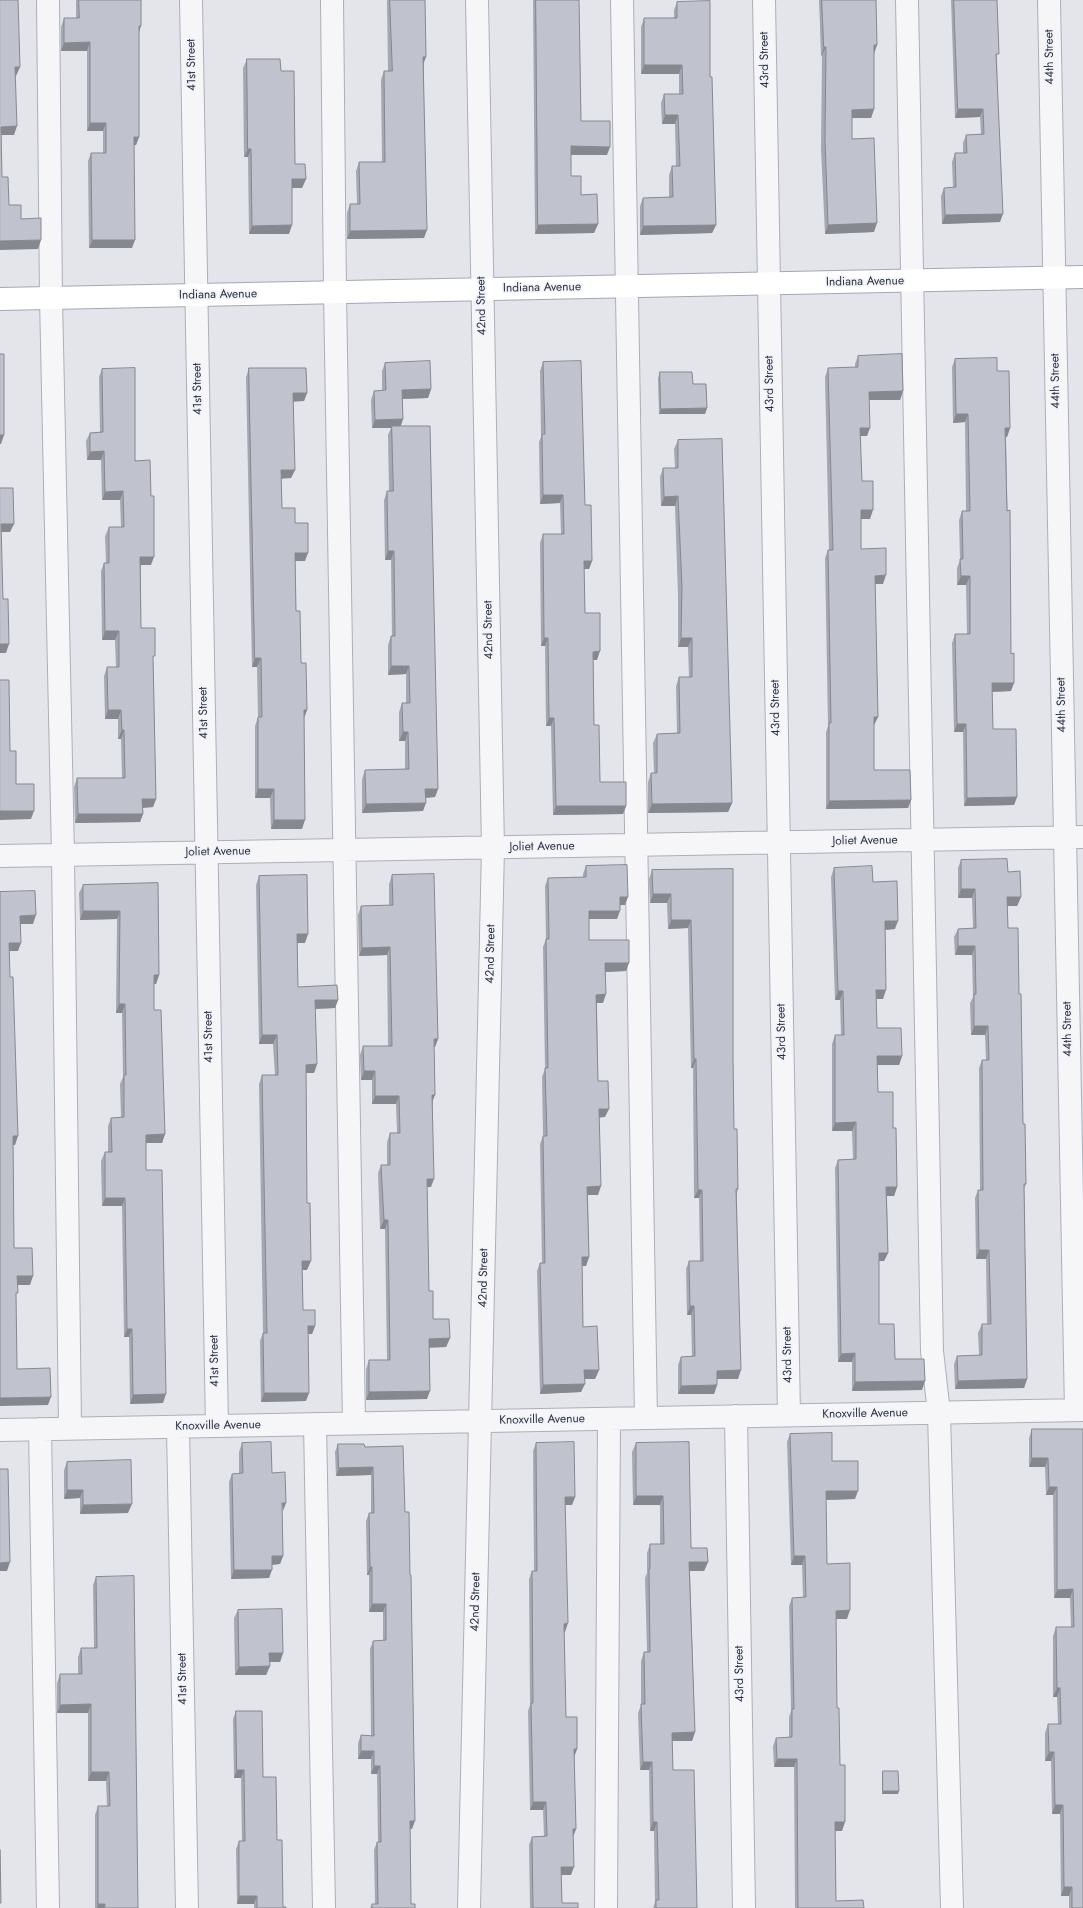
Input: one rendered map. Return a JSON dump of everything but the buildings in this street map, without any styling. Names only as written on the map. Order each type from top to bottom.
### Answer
[{"type":"main road","name":"Indiana Avenue","points":[[0,299],[1083,277]]},
{"type":"street","points":[[48,0],[51,298],[63,855],[70,1428]]},
{"type":"street","name":"41st Street","points":[[191,0],[216,1426]]},
{"type":"street","points":[[332,0],[335,292],[354,1423]]},
{"type":"street","name":"42nd Street","points":[[469,1908],[493,848],[477,0]]},
{"type":"street","points":[[622,0],[628,286],[635,845],[646,1418]]},
{"type":"street","name":"43rd Street","points":[[764,0],[789,1415]]},
{"type":"street","points":[[907,0],[924,840],[932,1351],[939,1412],[952,1908]]},
{"type":"street","name":"44th Street","points":[[1049,0],[1054,278],[1074,837],[1080,1410]]},
{"type":"street","name":"Joliet Avenue","points":[[0,856],[1074,837]]},
{"type":"street","name":"Knoxville Avenue","points":[[0,1430],[1080,1410]]},
{"type":"street","name":"43rd Street","points":[[736,1416],[744,1908]]},
{"type":"street","points":[[606,1908],[609,1418]]},
{"type":"street","points":[[315,1424],[324,1908]]},
{"type":"street","name":"41st Street","points":[[178,1427],[187,1908]]},
{"type":"street","points":[[40,1429],[48,1908]]}]
